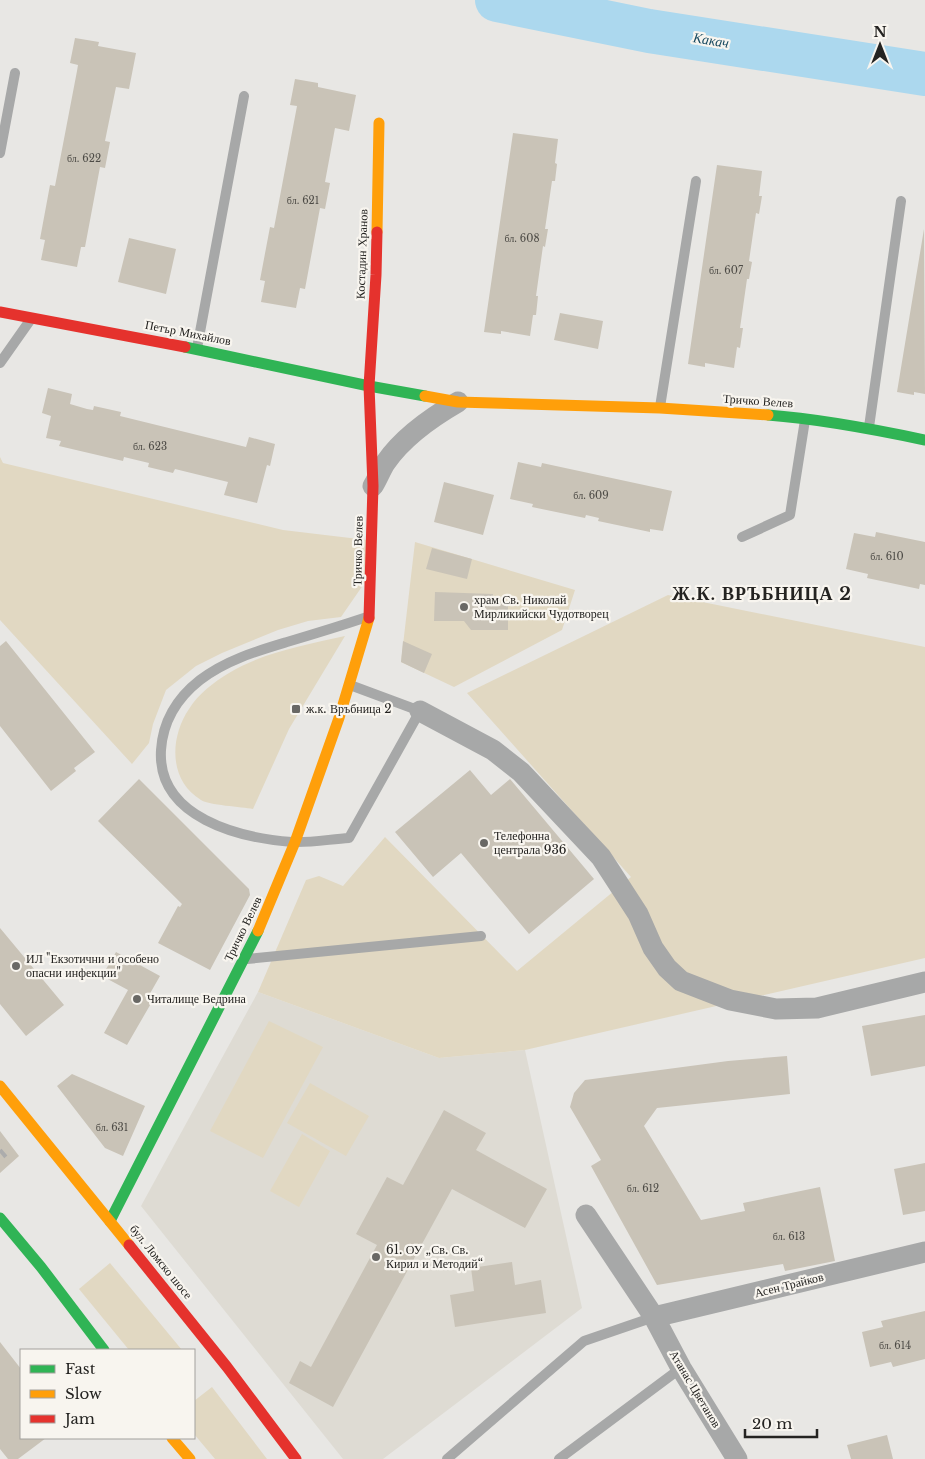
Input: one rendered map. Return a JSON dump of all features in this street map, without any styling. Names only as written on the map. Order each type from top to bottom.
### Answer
[{"type":"street","name":"Костадин Хранов","points":[[369,386],[376,274],[379,123]]},
{"type":"street","name":"Петър Михайлов","points":[[0,312],[197,348],[369,386]]},
{"type":"street","name":"Тричко Велев","points":[[110,1221],[265,918],[295,842],[350,686],[370,616],[373,486],[369,386],[458,402],[660,408],[806,418],[869,428],[925,440]]},
{"type":"street","points":[[373,486],[386,462],[402,443],[436,415],[458,402]]},
{"type":"street","points":[[420,711],[493,750],[521,772],[601,857],[638,914],[653,948],[666,968],[681,981],[730,1000],[776,1009],[817,1008],[925,982]]},
{"type":"street","name":"бул. Ломско шосе","points":[[0,1086],[227,1367],[296,1459]]},
{"type":"street","name":"Атанас Цветанов","points":[[586,1214],[654,1317],[681,1368],[737,1459]]},
{"type":"street","points":[[0,1218],[41,1267],[103,1349]]},
{"type":"street","name":"Асен Трайков","points":[[654,1317],[925,1252]]},
{"type":"street","points":[[173,1439],[190,1459]]},
{"type":"lane","points":[[0,153],[15,73]]},
{"type":"lane","points":[[197,348],[244,96]]},
{"type":"lane","points":[[660,408],[696,181]]},
{"type":"lane","points":[[869,428],[902,201]]},
{"type":"lane","points":[[0,363],[32,318]]},
{"type":"lane","points":[[742,537],[790,515],[806,418]]},
{"type":"lane","points":[[350,686],[420,711],[349,838],[295,842],[268,839],[223,829],[193,813],[178,801],[165,777],[160,760],[168,716],[181,697],[200,679],[246,655],[370,616]]},
{"type":"lane","points":[[244,960],[481,936]]},
{"type":"lane","points":[[447,1459],[584,1341],[654,1317]]},
{"type":"lane","points":[[559,1459],[681,1368]]},
{"type":"shaded area","points":[[0,457],[3,463],[283,530],[367,540],[370,575],[341,617],[308,621],[278,630],[196,666],[166,690],[153,724],[149,743],[132,764],[0,620]]},
{"type":"shaded area","points":[[415,542],[575,590],[562,630],[454,687],[401,662]]},
{"type":"shaded area","points":[[668,595],[925,647],[925,958],[525,1050],[439,1058],[258,992],[306,880],[319,876],[343,886],[385,837],[517,971],[631,877],[467,693]]},
{"type":"shaded area","points":[[345,636],[289,729],[253,809],[205,802],[190,791],[178,770],[176,745],[178,732],[183,720],[202,693],[229,673],[271,654]]},
{"type":"shaded area","name":"61. ОУ „Св. Св. Кирил и Методий“","points":[[258,992],[439,1058],[525,1050],[582,1308],[383,1459],[343,1459],[141,1206]]},
{"type":"shaded area","points":[[269,1021],[323,1047],[263,1158],[210,1131]]},
{"type":"shaded area","points":[[310,1083],[369,1116],[346,1156],[287,1123]]},
{"type":"shaded area","points":[[302,1134],[330,1151],[299,1207],[270,1191]]},
{"type":"shaded area","points":[[110,1263],[181,1349],[128,1349],[79,1289]]},
{"type":"shaded area","points":[[212,1387],[267,1459],[215,1459],[195,1435],[195,1400]]},
{"type":"building","points":[[75,38],[99,42],[98,46],[136,53],[129,89],[116,87],[105,141],[110,142],[105,168],[100,167],[85,247],[81,247],[77,267],[41,260],[45,240],[40,239],[50,185],[55,186],[77,71],[78,65],[70,63]]},
{"type":"building","points":[[295,79],[318,83],[318,87],[356,95],[349,131],[335,128],[325,182],[330,183],[325,209],[320,208],[305,289],[300,288],[296,308],[261,302],[265,281],[260,280],[270,227],[274,228],[297,106],[290,105]]},
{"type":"building","points":[[513,133],[558,139],[555,181],[552,181],[545,229],[548,229],[545,247],[543,246],[536,296],[538,296],[536,315],[533,315],[530,336],[501,331],[501,334],[484,332]]},
{"type":"building","points":[[717,165],[762,171],[759,196],[762,196],[759,214],[756,213],[749,261],[752,262],[749,279],[747,279],[740,328],[743,328],[740,348],[737,347],[734,368],[705,363],[705,367],[688,364]]},
{"type":"building","points":[[924,229],[925,394],[914,392],[914,395],[897,392]]},
{"type":"building","points":[[129,238],[176,249],[166,294],[118,282]]},
{"type":"building","points":[[560,313],[603,321],[598,349],[554,340]]},
{"type":"building","points":[[48,388],[72,394],[70,404],[87,409],[93,410],[94,406],[121,412],[120,416],[246,447],[249,437],[275,444],[270,466],[267,465],[257,503],[224,495],[228,482],[175,469],[173,473],[148,467],[149,463],[124,457],[123,461],[59,446],[61,441],[46,438],[51,416],[42,413]]},
{"type":"building","points":[[518,462],[541,467],[542,463],[672,491],[663,531],[650,529],[650,532],[598,521],[599,518],[586,515],[585,518],[532,507],[533,504],[510,499]]},
{"type":"building","points":[[444,482],[494,495],[483,535],[434,522]]},
{"type":"building","points":[[876,532],[925,542],[925,585],[920,584],[919,589],[867,578],[868,574],[846,569],[854,533],[875,537]]},
{"type":"building","points":[[432,548],[472,559],[467,579],[426,569]]},
{"type":"building","name":"храм Св. Николай Мирликийски Чудотворец","points":[[435,592],[493,594],[493,602],[508,602],[508,630],[471,630],[464,621],[434,621]]},
{"type":"building","points":[[6,641],[95,752],[74,768],[76,771],[51,791],[0,726],[0,646]]},
{"type":"building","points":[[403,641],[432,654],[424,673],[401,662]]},
{"type":"building","name":"Телефонна централа 936","points":[[470,770],[491,795],[510,779],[594,879],[529,934],[461,853],[433,877],[395,832]]},
{"type":"building","points":[[139,779],[249,889],[250,895],[210,970],[158,943],[178,906],[180,907],[182,904],[98,821]]},
{"type":"building","name":"ИЛ \"Екзотични и особено опасни инфекции\"","points":[[0,928],[64,1005],[26,1036],[0,1004]]},
{"type":"building","name":"Читалище Ведрина","points":[[116,952],[160,976],[148,997],[153,1000],[127,1045],[104,1033],[128,990],[102,976]]},
{"type":"building","points":[[925,1015],[925,1066],[871,1076],[862,1026]]},
{"type":"building","points":[[787,1056],[790,1094],[657,1108],[644,1126],[701,1220],[745,1211],[743,1203],[820,1187],[835,1261],[785,1271],[783,1264],[657,1285],[591,1166],[601,1160],[570,1107],[574,1093],[585,1080],[728,1061]]},
{"type":"building","points":[[72,1074],[145,1106],[123,1156],[105,1148],[57,1086]]},
{"type":"building","points":[[444,1110],[486,1133],[476,1150],[547,1189],[525,1228],[452,1189],[333,1407],[289,1383],[300,1361],[311,1367],[377,1245],[356,1234],[387,1177],[403,1185]]},
{"type":"building","points":[[0,1131],[19,1156],[0,1173]]},
{"type":"building","points":[[925,1163],[925,1211],[903,1215],[894,1169]]},
{"type":"building","points":[[512,1262],[515,1285],[541,1280],[546,1313],[455,1327],[450,1295],[474,1291],[471,1268]]},
{"type":"building","points":[[925,1311],[925,1359],[893,1367],[891,1362],[870,1367],[862,1332],[883,1327],[881,1321]]},
{"type":"building","points":[[0,1342],[20,1368],[20,1439],[45,1439],[18,1459],[8,1459],[0,1449]]},
{"type":"building","points":[[887,1435],[893,1459],[851,1459],[847,1445]]},
{"type":"waterway","name":"Какач","points":[[497,0],[649,31],[925,74]]},
{"type":"railway","points":[[0,1150],[11,1163]]},
{"type":"traffic: fast","points":[[185,347],[425,396]]},
{"type":"traffic: fast","points":[[768,415],[847,425],[925,440]]},
{"type":"traffic: fast","points":[[110,1221],[258,931]]},
{"type":"traffic: fast","points":[[0,1218],[41,1267],[103,1349]]},
{"type":"traffic: slow","points":[[377,232],[379,123]]},
{"type":"traffic: slow","points":[[425,396],[458,402],[660,408],[768,415]]},
{"type":"traffic: slow","points":[[258,931],[295,842],[339,718],[369,618]]},
{"type":"traffic: slow","points":[[0,1086],[129,1245]]},
{"type":"traffic: slow","points":[[173,1439],[190,1459]]},
{"type":"traffic: jam","points":[[369,618],[373,486],[369,386],[377,232]]},
{"type":"traffic: jam","points":[[0,312],[185,347]]},
{"type":"traffic: jam","points":[[129,1245],[227,1367],[296,1459]]},
{"type":"place","name":"храм Св. Николай Мирликийски Чудотворец","points":[[464,607]]},
{"type":"place","name":"ж.к. Връбница 2","points":[[296,709]]},
{"type":"place","name":"Телефонна централа 936","points":[[484,843]]},
{"type":"place","name":"ИЛ \"Екзотични и особено опасни инфекции\"","points":[[16,966]]},
{"type":"place","name":"Читалище Ведрина","points":[[137,999]]},
{"type":"place","name":"61. ОУ „Св. Св. Кирил и Методий“","points":[[376,1257]]},
{"type":"district","name":"Ж.К. ВРЪБНИЦА 2","points":[[762,594]]}]
